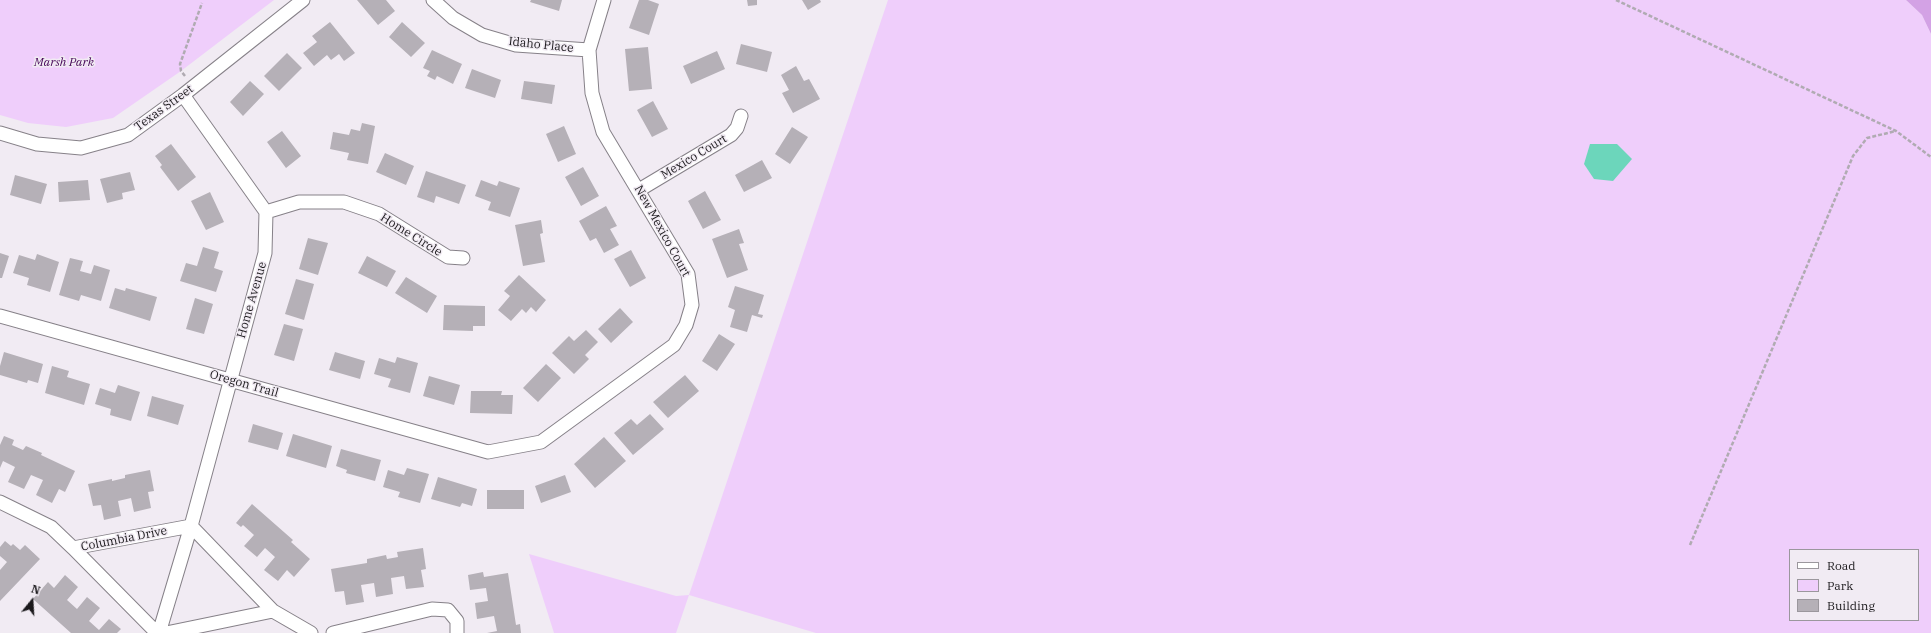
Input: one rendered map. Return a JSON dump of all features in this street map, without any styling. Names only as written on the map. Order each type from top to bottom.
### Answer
[{"type":"street","name":"Texas Street","points":[[0,133],[37,144],[80,148],[128,135],[188,91],[303,0]]},
{"type":"street","name":"Idaho Place","points":[[433,0],[453,18],[482,35],[516,45],[589,50]]},
{"type":"street","points":[[589,50],[604,0]]},
{"type":"street","name":"New Mexico Court","points":[[488,452],[541,442],[674,345],[686,325],[692,305],[688,274],[603,132],[592,93],[589,50]]},
{"type":"street","points":[[188,91],[266,212]]},
{"type":"street","name":"Mexico Court","points":[[639,190],[731,135],[737,128],[741,116]]},
{"type":"street","name":"Home Circle","points":[[266,212],[299,202],[344,202],[379,214],[448,257],[463,258]]},
{"type":"street","name":"Home Avenue","points":[[158,633],[191,526],[265,253],[266,212]]},
{"type":"street","name":"Oregon Trail","points":[[0,316],[488,452]]},
{"type":"street","name":"Columbia Drive","points":[[2,507],[51,527],[73,548],[191,526]]},
{"type":"street","points":[[191,526],[273,611],[311,633]]},
{"type":"street","points":[[73,548],[158,633]]},
{"type":"street","points":[[333,633],[432,609],[448,610],[457,621],[457,633]]},
{"type":"street","points":[[166,633],[273,611]]},
{"type":"path","points":[[1616,0],[1896,132],[1931,157]]},
{"type":"path","points":[[188,91],[180,64],[202,3]]},
{"type":"path","points":[[1690,546],[1853,156],[1867,138],[1896,132]]},
{"type":"green space","name":"Marsh Park","points":[[0,0],[274,0],[181,71],[113,118],[66,127],[28,123],[0,115]]},
{"type":"green space","points":[[888,0],[1906,0],[1922,15],[1931,34],[1931,633],[816,633],[689,595]]},
{"type":"green space","points":[[529,554],[676,596],[689,595],[676,633],[554,633]]},
{"type":"shaded area","points":[[1906,0],[1931,0],[1931,34],[1922,15]]},
{"type":"shaded area","points":[[1590,144],[1617,144],[1632,159],[1613,181],[1594,179],[1584,164]]},
{"type":"building","points":[[357,0],[386,0],[395,11],[378,25]]},
{"type":"building","points":[[531,0],[562,0],[559,11],[530,2]]},
{"type":"building","points":[[639,0],[648,0],[659,4],[649,35],[629,28]]},
{"type":"building","points":[[747,0],[757,0],[757,5],[748,6]]},
{"type":"building","points":[[802,0],[820,0],[821,2],[808,10]]},
{"type":"building","points":[[330,22],[355,53],[344,61],[339,54],[331,60],[327,55],[314,66],[303,53],[317,42],[312,36]]},
{"type":"building","points":[[402,22],[425,43],[411,57],[389,37]]},
{"type":"building","points":[[741,44],[772,52],[767,72],[736,64]]},
{"type":"building","points":[[648,47],[652,89],[629,91],[625,49]]},
{"type":"building","points":[[432,50],[462,64],[453,84],[437,76],[435,80],[427,76],[430,71],[423,68]]},
{"type":"building","points":[[717,51],[725,69],[691,84],[683,66]]},
{"type":"building","points":[[287,53],[302,68],[279,91],[264,76]]},
{"type":"building","points":[[796,66],[804,81],[809,79],[820,99],[793,113],[782,93],[789,90],[781,75]]},
{"type":"building","points":[[472,69],[501,80],[495,98],[465,88]]},
{"type":"building","points":[[250,81],[264,94],[243,116],[230,102]]},
{"type":"building","points":[[524,81],[555,85],[552,104],[521,99]]},
{"type":"building","points":[[653,101],[668,129],[652,137],[637,110]]},
{"type":"building","points":[[362,123],[375,126],[368,164],[347,160],[349,153],[330,149],[333,132],[349,135],[351,129],[360,131]]},
{"type":"building","points":[[564,126],[576,154],[558,162],[546,134]]},
{"type":"building","points":[[792,127],[808,137],[790,164],[775,154]]},
{"type":"building","points":[[282,131],[301,156],[286,168],[267,142]]},
{"type":"building","points":[[171,144],[196,177],[178,191],[160,167],[162,165],[155,156]]},
{"type":"building","points":[[385,153],[414,166],[406,185],[376,172]]},
{"type":"building","points":[[762,160],[772,178],[744,192],[735,175]]},
{"type":"building","points":[[583,167],[599,196],[581,206],[565,177]]},
{"type":"building","points":[[426,171],[466,185],[459,204],[436,196],[434,203],[417,197]]},
{"type":"building","points":[[130,172],[135,190],[122,193],[123,199],[107,203],[100,179]]},
{"type":"building","points":[[15,175],[47,184],[41,204],[10,195]]},
{"type":"building","points":[[88,180],[90,200],[59,202],[58,182]]},
{"type":"building","points":[[481,180],[497,186],[499,181],[520,188],[510,217],[488,210],[491,202],[475,196]]},
{"type":"building","points":[[705,191],[721,220],[703,229],[688,201]]},
{"type":"building","points":[[210,192],[224,222],[206,230],[191,201]]},
{"type":"building","points":[[606,206],[617,226],[610,229],[619,245],[604,253],[596,238],[590,241],[579,221]]},
{"type":"building","points":[[541,220],[543,233],[540,234],[545,262],[523,266],[515,225]]},
{"type":"building","points":[[739,229],[744,243],[739,244],[748,270],[727,278],[712,239]]},
{"type":"building","points":[[308,238],[328,243],[318,275],[299,269]]},
{"type":"building","points":[[203,247],[219,252],[214,268],[223,271],[216,292],[180,281],[186,263],[197,266]]},
{"type":"building","points":[[631,250],[646,278],[630,287],[614,259]]},
{"type":"building","points":[[0,253],[9,256],[2,278],[0,278]]},
{"type":"building","points":[[37,254],[59,262],[50,292],[27,285],[29,278],[13,273],[19,255],[35,260]]},
{"type":"building","points":[[367,256],[396,271],[387,287],[358,273]]},
{"type":"building","points":[[70,258],[83,261],[80,271],[91,274],[94,265],[110,270],[101,301],[81,295],[79,301],[59,295]]},
{"type":"building","points":[[519,275],[546,300],[536,312],[531,307],[526,313],[522,309],[511,321],[498,310],[510,296],[504,291]]},
{"type":"building","points":[[406,277],[437,296],[427,313],[395,293]]},
{"type":"building","points":[[296,279],[314,284],[304,320],[285,314]]},
{"type":"building","points":[[735,286],[764,295],[758,314],[763,315],[762,318],[752,315],[747,332],[730,327],[735,310],[728,307]]},
{"type":"building","points":[[115,288],[125,291],[126,288],[157,297],[150,321],[109,308]]},
{"type":"building","points":[[195,298],[213,304],[204,334],[186,329]]},
{"type":"building","points":[[444,305],[485,306],[485,326],[473,326],[473,331],[443,330]]},
{"type":"building","points":[[620,308],[633,322],[611,343],[598,329]]},
{"type":"building","points":[[284,324],[303,329],[294,361],[274,355]]},
{"type":"building","points":[[586,330],[598,342],[585,355],[589,359],[574,374],[552,353],[569,336],[574,341]]},
{"type":"building","points":[[719,334],[735,344],[717,371],[702,361]]},
{"type":"building","points":[[4,352],[43,364],[38,383],[28,380],[27,383],[0,375],[0,366]]},
{"type":"building","points":[[335,352],[365,361],[360,379],[329,370]]},
{"type":"building","points":[[397,357],[418,363],[410,393],[388,387],[391,379],[374,374],[379,358],[395,363]]},
{"type":"building","points":[[546,364],[561,378],[538,402],[523,388]]},
{"type":"building","points":[[52,366],[69,371],[67,377],[90,384],[84,405],[45,393]]},
{"type":"building","points":[[685,375],[699,391],[668,418],[653,402]]},
{"type":"building","points":[[429,376],[460,385],[454,405],[423,396]]},
{"type":"building","points":[[118,385],[140,392],[131,421],[110,415],[111,409],[95,404],[100,388],[115,393]]},
{"type":"building","points":[[471,391],[502,391],[501,395],[513,395],[512,414],[470,413]]},
{"type":"building","points":[[152,396],[184,405],[178,425],[147,416]]},
{"type":"building","points":[[650,414],[664,429],[633,455],[614,433],[631,419],[637,425]]},
{"type":"building","points":[[253,424],[283,433],[278,450],[248,442]]},
{"type":"building","points":[[293,434],[332,446],[326,468],[286,456]]},
{"type":"building","points":[[4,436],[14,440],[12,445],[23,450],[26,446],[75,471],[65,492],[59,489],[52,503],[36,495],[43,480],[31,475],[24,489],[8,482],[15,467],[3,461],[0,468],[0,445]]},
{"type":"building","points":[[604,437],[626,461],[595,488],[574,464]]},
{"type":"building","points":[[341,449],[381,460],[375,481],[346,473],[347,470],[336,466]]},
{"type":"building","points":[[407,468],[429,474],[420,503],[398,497],[400,492],[383,487],[388,470],[404,475]]},
{"type":"building","points":[[150,470],[154,491],[148,492],[151,508],[134,512],[131,498],[118,501],[121,516],[104,520],[101,505],[93,506],[88,484],[112,479],[112,481],[125,478],[125,475]]},
{"type":"building","points":[[565,475],[571,492],[541,503],[535,486]]},
{"type":"building","points":[[438,477],[477,489],[472,506],[462,503],[460,507],[431,499]]},
{"type":"building","points":[[487,490],[524,490],[524,509],[487,509]]},
{"type":"building","points":[[252,504],[293,540],[291,542],[310,559],[294,577],[287,570],[278,581],[264,570],[275,557],[265,548],[257,557],[244,546],[254,535],[243,525],[241,527],[236,523]]},
{"type":"building","points":[[5,541],[11,546],[13,544],[20,550],[25,545],[40,559],[0,601],[0,570],[7,562],[0,556],[0,547]]},
{"type":"building","points":[[423,548],[426,569],[421,570],[424,587],[406,589],[404,576],[391,578],[393,594],[376,597],[374,583],[361,585],[364,602],[346,605],[344,591],[335,592],[331,569],[367,563],[367,559],[386,555],[387,559],[398,557],[397,552]]},
{"type":"building","points":[[483,572],[484,577],[508,573],[516,625],[520,624],[521,633],[487,633],[497,631],[494,616],[477,619],[475,603],[488,601],[486,588],[470,590],[468,575]]},
{"type":"building","points":[[65,575],[78,587],[67,600],[77,609],[87,597],[100,608],[89,621],[99,630],[109,619],[121,629],[117,633],[71,633],[33,599],[48,582],[54,588]]}]
